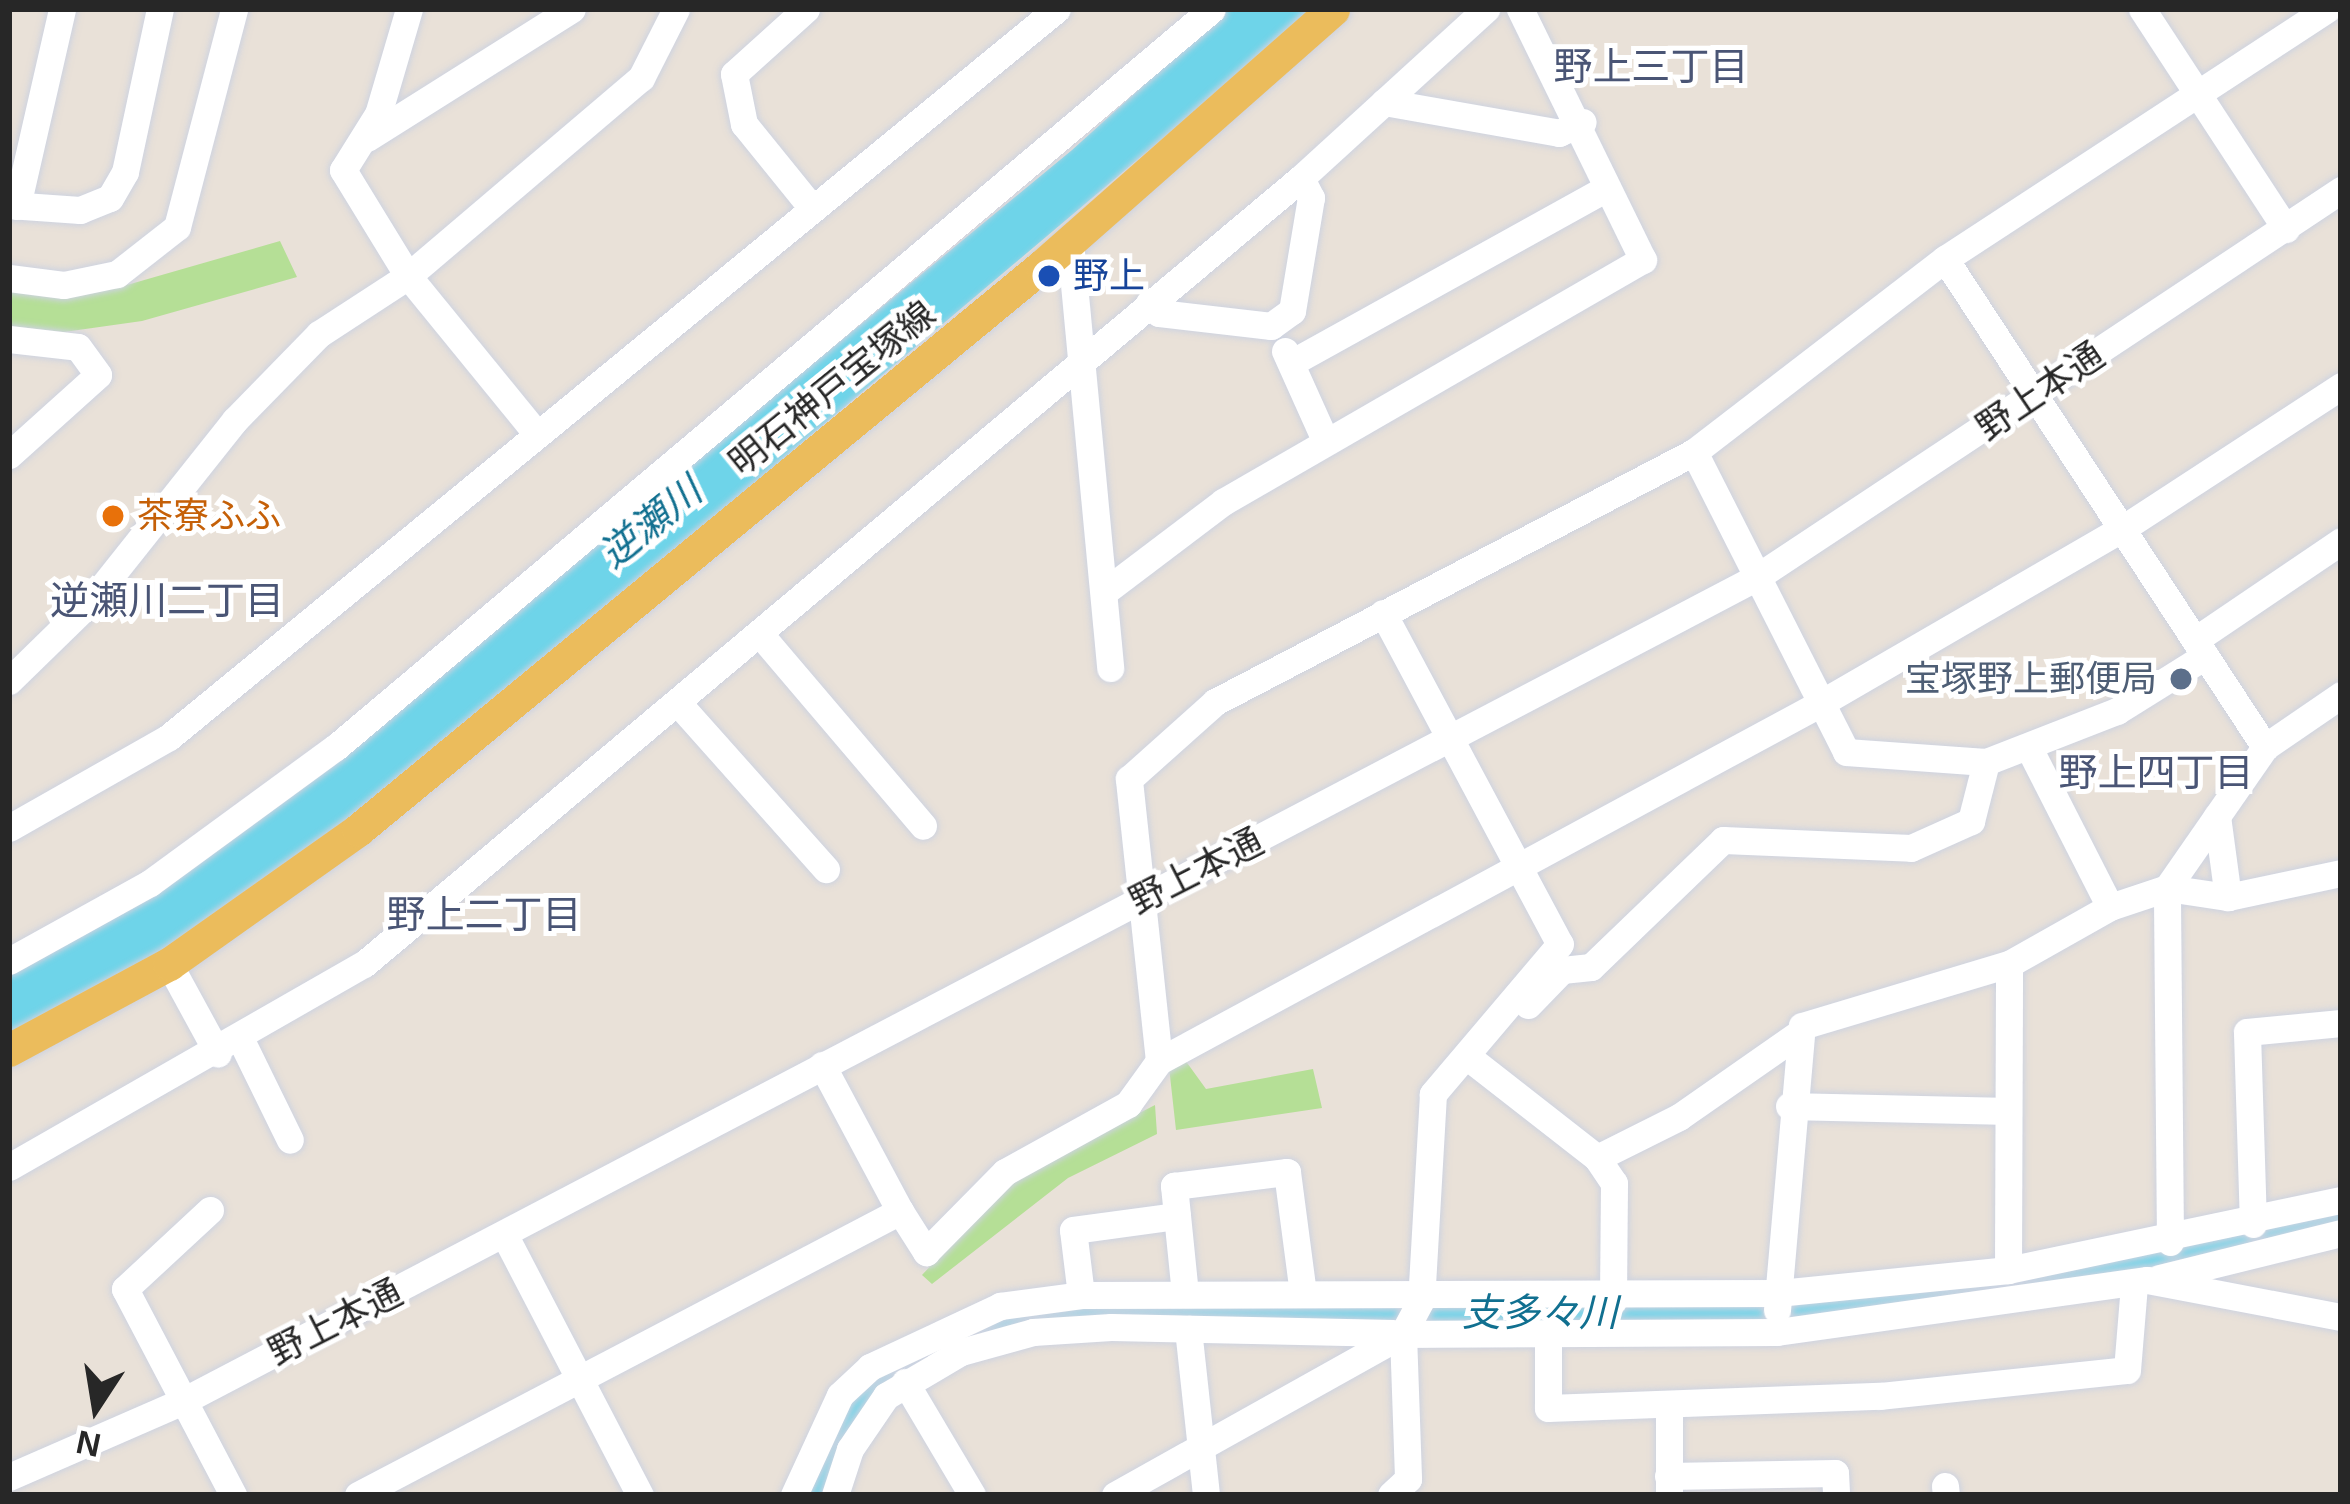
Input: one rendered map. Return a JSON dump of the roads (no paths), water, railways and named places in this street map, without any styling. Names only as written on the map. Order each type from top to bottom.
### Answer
[{"type":"main road","name":"明石神戸宝塚線","points":[[9,1050],[169,964],[358,830],[1070,242],[1334,9]]},
{"type":"street","points":[[62,9],[13,205],[80,210],[110,198],[125,172],[160,9]]},
{"type":"street","points":[[9,278],[64,285],[117,274],[178,226],[234,9]]},
{"type":"street","points":[[409,9],[364,140],[344,170],[408,276],[537,434]]},
{"type":"street","points":[[364,140],[572,9]]},
{"type":"street","points":[[9,682],[91,601],[235,420],[319,334],[408,276],[641,78],[676,9]]},
{"type":"street","points":[[806,9],[734,74],[744,124],[812,208]]},
{"type":"street","points":[[9,961],[150,883],[336,747],[1212,9]]},
{"type":"street","points":[[9,1167],[229,1047],[364,964],[1301,178],[1486,9]]},
{"type":"street","points":[[1104,592],[1325,440],[1643,260],[1607,188],[1583,122],[1520,9]]},
{"type":"street","points":[[2142,9],[2286,229]]},
{"type":"street","points":[[1159,1061],[1129,779],[1215,702],[1694,452],[1945,259],[2326,9]]},
{"type":"street","points":[[9,828],[169,737],[1046,14]]},
{"type":"street","points":[[1384,102],[1559,134],[1583,122]]},
{"type":"street","points":[[1149,303],[1159,313],[1271,326],[1296,304],[1311,199],[1301,178]]},
{"type":"street","points":[[1291,363],[1607,188]]},
{"type":"street","name":"野上本通","points":[[9,1477],[183,1401],[1757,577],[2341,190]]},
{"type":"street","points":[[1070,242],[1110,668]]},
{"type":"street","points":[[1945,259],[2265,747]]},
{"type":"street","points":[[1271,326],[1325,440]]},
{"type":"street","points":[[9,339],[78,347],[98,375],[9,455]]},
{"type":"street","points":[[822,1066],[926,1252],[1005,1172],[1128,1104],[1159,1061],[1514,862],[1821,703],[2125,527],[2341,386]]},
{"type":"street","points":[[1694,452],[1846,752],[1986,762],[2116,711],[2341,541]]},
{"type":"street","points":[[1383,613],[1560,944],[1444,1070],[1424,1129],[1408,1479],[1391,1495]]},
{"type":"street","points":[[759,633],[923,826]]},
{"type":"street","points":[[2170,1242],[2167,888],[2265,747],[2341,695]]},
{"type":"street","points":[[677,702],[826,869]]},
{"type":"street","points":[[2029,748],[2110,907]]},
{"type":"street","points":[[1444,1070],[1473,1061],[1562,970],[1591,967],[1723,840],[1911,848],[1971,821],[1986,762]]},
{"type":"street","points":[[2217,816],[2228,897]]},
{"type":"street","points":[[1597,1158],[1678,1117],[1843,1007],[2009,964],[2110,907],[2167,888],[2228,897],[2341,872]]},
{"type":"street","points":[[169,964],[290,1140]]},
{"type":"street","points":[[2008,1270],[2009,964]]},
{"type":"street","points":[[2253,1224],[2247,1032],[2341,1023]]},
{"type":"street","points":[[1777,1311],[1795,1036]]},
{"type":"street","points":[[1473,1061],[1597,1158],[1614,1183],[1613,1301]]},
{"type":"street","points":[[1789,1106],[2008,1112]]},
{"type":"street","points":[[1185,1294],[1174,1186],[1287,1172],[1303,1294]]},
{"type":"street","points":[[835,1495],[850,1449],[905,1382],[961,1352],[1033,1332],[1188,1329],[1613,1301],[1777,1311],[2170,1242],[2341,1200]]},
{"type":"street","points":[[210,1210],[124,1289],[233,1495]]},
{"type":"street","points":[[358,1495],[900,1211]]},
{"type":"street","points":[[1082,1295],[1073,1230],[1177,1216]]},
{"type":"street","points":[[794,1495],[840,1395],[894,1349],[1000,1306],[1082,1295],[1303,1294],[1548,1337],[1777,1311],[2141,1282],[2341,1233]]},
{"type":"street","points":[[504,1234],[640,1495]]},
{"type":"street","points":[[1548,1337],[1548,1408],[1669,1409],[2127,1370],[2141,1282]]},
{"type":"street","points":[[2141,1282],[2341,1317]]},
{"type":"street","points":[[1115,1495],[1412,1316]]},
{"type":"street","points":[[1188,1329],[1206,1495]]},
{"type":"street","points":[[905,1382],[971,1495]]},
{"type":"street","points":[[1669,1409],[1668,1486],[1834,1473],[1836,1495]]},
{"type":"water","name":"逆瀬川","points":[[1228,9],[1316,9],[366,811],[158,954],[9,1037],[9,968],[523,603],[1072,150]]},
{"type":"waterway","name":"支多々川","points":[[814,1495],[869,1388],[918,1352],[1026,1315],[1750,1313],[2105,1267],[2341,1212]]},
{"type":"place","name":"野上","points":[[1049,276]]},
{"type":"place","name":"茶寮ふふ","points":[[113,516]]},
{"type":"place","name":"宝塚野上郵便局","points":[[2181,679]]},
{"type":"district","name":"野上三丁目","points":[[1651,67]]},
{"type":"district","name":"逆瀬川二丁目","points":[[167,601]]},
{"type":"district","name":"野上四丁目","points":[[2156,773]]},
{"type":"district","name":"野上二丁目","points":[[484,915]]}]
